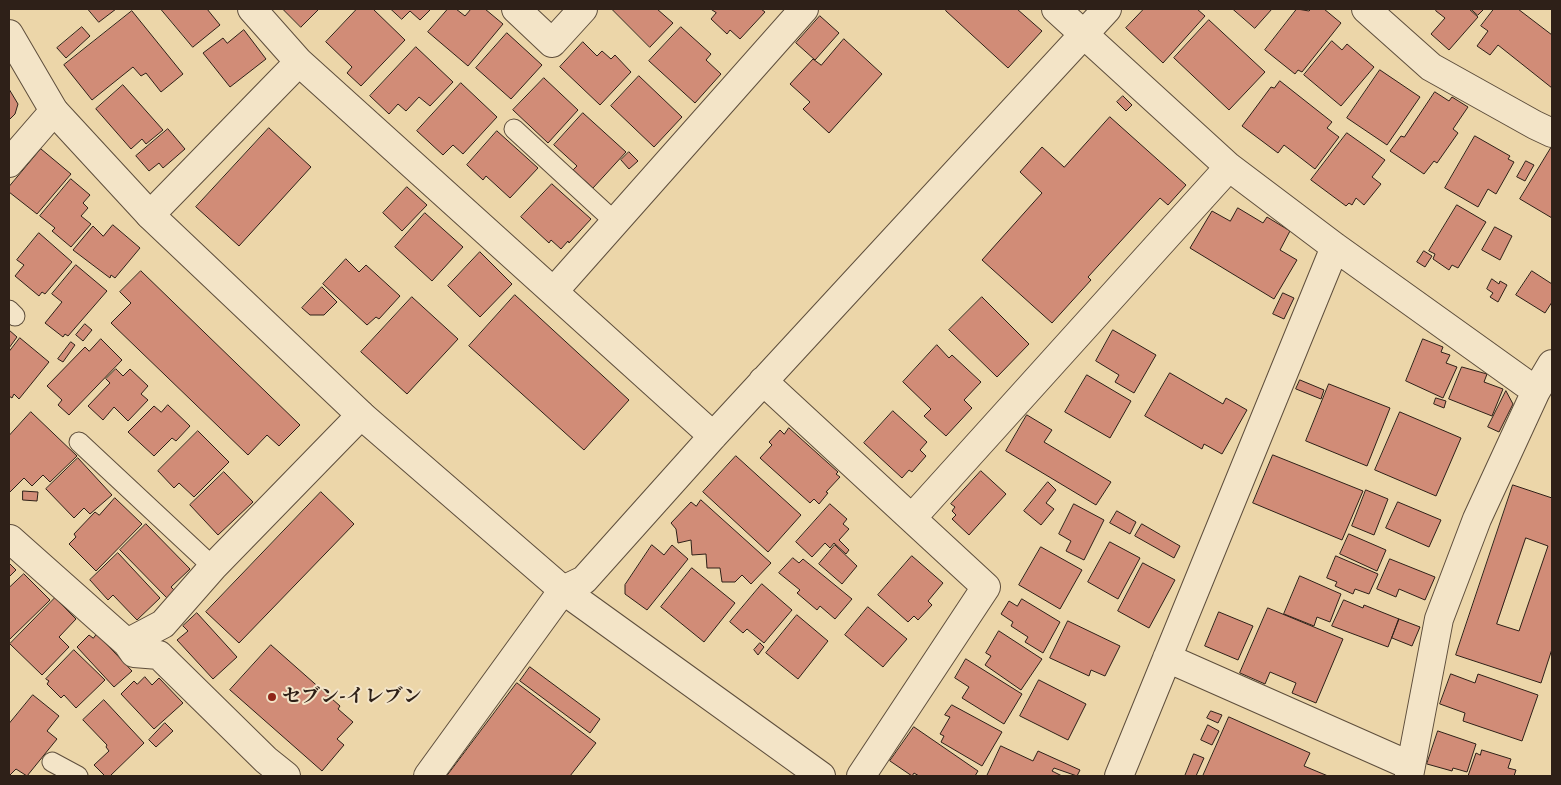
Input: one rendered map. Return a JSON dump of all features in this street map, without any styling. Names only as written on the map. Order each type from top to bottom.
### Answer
[{"type":"street","points":[[252,9],[300,62],[713,436]]},
{"type":"street","points":[[516,9],[552,43],[583,9]]},
{"type":"street","points":[[554,291],[804,9]]},
{"type":"street","points":[[1056,9],[1229,167],[1335,247],[1536,392]]},
{"type":"street","points":[[428,776],[563,590],[584,580],[763,381],[1107,9]]},
{"type":"street","points":[[1366,9],[1431,68],[1552,133]]},
{"type":"street","points":[[9,34],[54,110],[150,215],[361,415],[563,590],[821,776]]},
{"type":"street","points":[[150,215],[300,62]]},
{"type":"street","points":[[9,163],[54,110]]},
{"type":"street","points":[[912,518],[1229,167]]},
{"type":"street","points":[[1119,776],[1335,247]]},
{"type":"street","points":[[1166,658],[1410,771],[1439,619],[1477,519],[1536,392],[1552,364]]},
{"type":"street","points":[[763,381],[986,587],[861,776]]},
{"type":"street","points":[[127,643],[163,624],[213,567],[361,415]]},
{"type":"street","points":[[10,539],[127,643],[134,653],[159,655],[266,760],[286,776]]},
{"type":"lane","points":[[514,128],[615,222]]},
{"type":"lane","points":[[79,442],[213,567]]},
{"type":"lane","points":[[52,762],[78,776]]},
{"type":"building","points":[[88,9],[116,9],[99,22]]},
{"type":"building","points":[[161,9],[207,9],[220,25],[193,47]]},
{"type":"building","points":[[283,9],[319,9],[301,27]]},
{"type":"building","points":[[357,9],[373,9],[405,40],[361,86],[347,73],[352,67],[326,42]]},
{"type":"building","points":[[391,9],[431,9],[420,20],[410,11],[402,19]]},
{"type":"building","points":[[448,9],[456,9],[465,16],[471,9],[485,9],[503,24],[468,66],[428,32]]},
{"type":"building","points":[[612,9],[657,9],[673,23],[650,47]]},
{"type":"building","points":[[711,9],[761,9],[765,12],[740,39],[730,30],[727,34],[711,19],[716,13]]},
{"type":"building","points":[[947,9],[1017,9],[1042,31],[1008,68],[946,11]]},
{"type":"building","points":[[1144,9],[1197,9],[1205,16],[1163,63],[1126,28]]},
{"type":"building","points":[[1233,9],[1272,9],[1255,28]]},
{"type":"building","points":[[1297,9],[1309,11],[1311,9],[1324,9],[1341,23],[1302,72],[1298,70],[1295,74],[1265,50]]},
{"type":"building","points":[[1437,9],[1469,9],[1478,17],[1449,50],[1431,34],[1445,18],[1436,11]]},
{"type":"building","points":[[1471,9],[1484,9],[1478,15]]},
{"type":"building","points":[[1494,9],[1518,9],[1552,35],[1552,88],[1498,45],[1490,55],[1477,46],[1488,31],[1481,26]]},
{"type":"building","points":[[132,11],[183,74],[161,92],[146,73],[141,76],[133,67],[92,100],[64,65]]},
{"type":"building","points":[[820,16],[839,33],[815,60],[796,43]]},
{"type":"building","points":[[1209,20],[1265,72],[1229,110],[1174,58]]},
{"type":"building","points":[[82,27],[90,36],[66,58],[57,48]]},
{"type":"building","points":[[681,27],[711,54],[706,60],[721,74],[695,103],[649,61]]},
{"type":"building","points":[[244,30],[266,59],[230,87],[203,53],[223,38],[227,43]]},
{"type":"building","points":[[507,33],[542,65],[511,99],[476,68]]},
{"type":"building","points":[[844,39],[882,74],[829,133],[803,109],[810,102],[790,84],[813,59],[821,65]]},
{"type":"building","points":[[1332,41],[1342,50],[1347,44],[1374,67],[1341,106],[1304,75]]},
{"type":"building","points":[[583,42],[597,56],[602,51],[611,59],[615,55],[631,72],[600,105],[560,67]]},
{"type":"building","points":[[416,47],[453,82],[430,106],[419,97],[406,111],[398,104],[389,114],[370,96]]},
{"type":"building","points":[[1380,70],[1420,97],[1387,145],[1347,118]]},
{"type":"building","points":[[639,76],[682,117],[654,147],[611,106]]},
{"type":"building","points":[[544,78],[578,110],[548,143],[513,110]]},
{"type":"building","points":[[1280,81],[1332,122],[1327,128],[1339,137],[1315,169],[1284,145],[1278,153],[1242,126],[1271,87],[1274,88]]},
{"type":"building","points":[[461,83],[497,117],[463,154],[453,145],[443,155],[417,131]]},
{"type":"building","points":[[123,85],[163,130],[146,144],[142,139],[131,149],[96,109]]},
{"type":"building","points":[[9,89],[18,104],[15,114],[9,120]]},
{"type":"building","points":[[1435,92],[1449,101],[1452,97],[1468,107],[1453,129],[1458,133],[1437,163],[1434,161],[1424,174],[1390,151],[1401,136],[1404,137]]},
{"type":"building","points":[[1123,96],[1132,105],[1126,111],[1117,102]]},
{"type":"building","points":[[583,113],[626,152],[593,188],[573,170],[577,166],[554,145]]},
{"type":"building","points":[[1110,117],[1186,185],[1168,205],[1160,198],[1088,277],[1091,280],[1052,323],[982,260],[1042,193],[1020,172],[1042,147],[1064,167]]},
{"type":"building","points":[[269,128],[311,167],[239,246],[196,207]]},
{"type":"building","points":[[168,129],[185,149],[163,168],[159,163],[149,171],[136,156]]},
{"type":"building","points":[[497,131],[538,168],[510,198],[486,176],[483,180],[467,165]]},
{"type":"building","points":[[1347,133],[1385,160],[1372,177],[1381,184],[1364,205],[1356,198],[1352,205],[1349,203],[1346,206],[1311,180]]},
{"type":"building","points":[[1475,136],[1510,156],[1508,159],[1514,162],[1496,194],[1488,189],[1478,207],[1445,188]]},
{"type":"building","points":[[1552,146],[1552,218],[1520,199]]},
{"type":"building","points":[[41,149],[71,174],[37,214],[9,192],[9,187]]},
{"type":"building","points":[[629,152],[638,161],[629,169],[621,160]]},
{"type":"building","points":[[1526,161],[1534,165],[1525,181],[1517,177]]},
{"type":"building","points":[[71,179],[90,195],[83,203],[88,208],[81,216],[91,224],[71,247],[52,231],[55,228],[40,216]]},
{"type":"building","points":[[552,184],[591,219],[561,249],[551,240],[549,243],[521,217]]},
{"type":"building","points":[[407,187],[427,205],[402,231],[383,213]]},
{"type":"building","points":[[1457,205],[1486,222],[1458,268],[1452,265],[1449,270],[1433,259],[1435,254],[1429,251]]},
{"type":"building","points":[[1238,208],[1263,223],[1267,217],[1290,231],[1280,250],[1297,260],[1274,299],[1190,248],[1212,211],[1230,221]]},
{"type":"building","points":[[425,213],[463,247],[432,281],[395,247]]},
{"type":"building","points":[[113,225],[140,248],[115,278],[111,275],[110,278],[73,250],[93,226],[103,236]]},
{"type":"building","points":[[1495,227],[1512,236],[1500,260],[1482,250]]},
{"type":"building","points":[[39,233],[72,262],[45,294],[42,292],[39,296],[15,276],[24,265],[17,260]]},
{"type":"building","points":[[1424,251],[1432,256],[1425,267],[1417,262]]},
{"type":"building","points":[[480,252],[512,284],[480,317],[448,286]]},
{"type":"building","points":[[346,259],[359,272],[366,265],[400,296],[379,319],[376,317],[367,325],[323,284]]},
{"type":"building","points":[[76,265],[107,291],[68,336],[65,334],[63,337],[45,323],[62,302],[52,294]]},
{"type":"building","points":[[141,271],[300,425],[279,446],[267,435],[248,455],[111,323],[131,303],[120,292]]},
{"type":"building","points":[[1532,271],[1552,284],[1552,302],[1545,313],[1516,295]]},
{"type":"building","points":[[1492,279],[1499,284],[1500,281],[1507,285],[1498,302],[1490,297],[1493,293],[1487,289]]},
{"type":"building","points":[[322,287],[337,302],[324,315],[310,315],[302,308]]},
{"type":"building","points":[[1283,293],[1294,298],[1284,319],[1273,314]]},
{"type":"building","points":[[515,295],[629,400],[584,450],[469,346]]},
{"type":"building","points":[[412,297],[458,339],[407,394],[361,352]]},
{"type":"building","points":[[982,297],[1029,344],[997,377],[949,330]]},
{"type":"building","points":[[85,324],[92,330],[83,341],[76,335]]},
{"type":"building","points":[[9,330],[17,337],[9,348]]},
{"type":"building","points":[[1113,330],[1156,355],[1134,393],[1115,382],[1119,375],[1096,361]]},
{"type":"building","points":[[20,338],[49,362],[19,399],[14,394],[12,398],[9,396],[9,352]]},
{"type":"building","points":[[101,339],[122,360],[69,415],[58,405],[62,400],[47,386],[85,347],[89,351]]},
{"type":"building","points":[[1423,339],[1443,347],[1441,352],[1450,355],[1446,363],[1457,367],[1443,398],[1406,381]]},
{"type":"building","points":[[71,342],[75,345],[63,362],[58,359]]},
{"type":"building","points":[[937,345],[949,358],[952,355],[981,382],[964,400],[972,408],[946,436],[924,416],[931,409],[903,382]]},
{"type":"building","points":[[1462,367],[1487,374],[1484,382],[1503,389],[1492,416],[1449,399]]},
{"type":"building","points":[[116,369],[123,376],[130,369],[148,386],[141,394],[148,400],[128,421],[114,407],[103,420],[88,406],[110,383],[106,379]]},
{"type":"building","points":[[1170,373],[1223,404],[1226,398],[1247,410],[1222,454],[1204,444],[1202,449],[1145,416]]},
{"type":"building","points":[[1087,375],[1131,401],[1110,438],[1065,412]]},
{"type":"building","points":[[1300,380],[1324,390],[1321,399],[1296,389]]},
{"type":"building","points":[[1329,384],[1390,408],[1367,466],[1306,441]]},
{"type":"building","points":[[1506,391],[1513,404],[1499,432],[1488,427]]},
{"type":"building","points":[[1436,398],[1446,401],[1444,408],[1434,404]]},
{"type":"building","points":[[168,405],[190,426],[176,441],[172,438],[154,456],[128,432],[154,406],[161,412]]},
{"type":"building","points":[[893,411],[927,442],[920,450],[926,456],[912,472],[909,470],[902,478],[864,443]]},
{"type":"building","points":[[31,412],[77,456],[50,482],[43,475],[32,486],[24,478],[9,493],[9,436]]},
{"type":"building","points":[[1400,412],[1461,438],[1436,496],[1375,470]]},
{"type":"building","points":[[1027,415],[1052,430],[1044,442],[1111,482],[1096,505],[1006,451]]},
{"type":"building","points":[[789,428],[838,472],[836,474],[840,477],[826,492],[828,493],[819,504],[814,499],[810,503],[760,458],[772,445],[769,442],[780,430],[784,434]]},
{"type":"building","points":[[198,431],[229,462],[194,497],[179,483],[174,488],[158,471]]},
{"type":"building","points":[[1273,455],[1363,491],[1342,540],[1253,503]]},
{"type":"building","points":[[736,456],[801,515],[768,552],[703,492]]},
{"type":"building","points":[[78,458],[112,495],[90,514],[84,508],[74,518],[46,489]]},
{"type":"building","points":[[981,471],[1006,494],[969,535],[952,519],[956,515],[952,511],[955,507],[951,504]]},
{"type":"building","points":[[224,472],[253,502],[218,535],[190,505]]},
{"type":"building","points":[[1048,482],[1056,490],[1046,503],[1054,509],[1041,525],[1024,511]]},
{"type":"building","points":[[1513,485],[1552,498],[1552,649],[1541,683],[1456,655]],"holes":[[[1526,538],[1548,546],[1519,631],[1497,624]]]},
{"type":"building","points":[[1366,490],[1388,499],[1374,535],[1352,526]]},
{"type":"building","points":[[23,491],[38,492],[37,501],[23,500]]},
{"type":"building","points":[[321,492],[354,524],[239,643],[206,612]]},
{"type":"building","points":[[115,498],[142,524],[96,571],[69,544],[76,537],[74,534],[95,512],[99,515]]},
{"type":"building","points":[[701,500],[771,563],[751,584],[742,575],[735,582],[722,582],[720,568],[707,568],[706,554],[692,555],[691,540],[678,543],[676,529],[671,523],[691,502],[696,506]]},
{"type":"building","points":[[1398,502],[1441,520],[1429,547],[1386,528]]},
{"type":"building","points":[[830,504],[847,519],[843,524],[849,529],[839,540],[849,550],[846,554],[834,543],[830,548],[825,543],[812,557],[796,542]]},
{"type":"building","points":[[1074,504],[1104,520],[1084,560],[1066,551],[1071,541],[1059,534]]},
{"type":"building","points":[[1117,511],[1136,522],[1130,534],[1110,523]]},
{"type":"building","points":[[146,524],[190,569],[171,587],[174,590],[167,598],[120,550]]},
{"type":"building","points":[[1142,524],[1180,546],[1174,558],[1135,536]]},
{"type":"building","points":[[1349,534],[1386,550],[1377,571],[1340,554]]},
{"type":"building","points":[[1110,542],[1140,558],[1118,599],[1088,582]]},
{"type":"building","points":[[652,545],[664,555],[672,545],[688,559],[647,610],[625,594],[625,585]]},
{"type":"building","points":[[835,545],[857,566],[842,584],[819,564]]},
{"type":"building","points":[[1041,547],[1082,570],[1060,609],[1019,585]]},
{"type":"building","points":[[118,553],[160,598],[137,620],[113,595],[108,600],[90,580]]},
{"type":"building","points":[[912,556],[943,583],[928,601],[932,605],[918,620],[914,616],[908,622],[878,595]]},
{"type":"building","points":[[1336,556],[1378,574],[1369,594],[1355,589],[1353,594],[1335,586],[1337,582],[1327,578]]},
{"type":"building","points":[[793,558],[799,563],[803,559],[852,599],[835,619],[820,606],[817,610],[797,593],[800,590],[779,573]]},
{"type":"building","points":[[1390,559],[1435,577],[1425,600],[1399,589],[1396,597],[1377,589]]},
{"type":"building","points":[[9,563],[16,570],[9,577]]},
{"type":"building","points":[[1143,563],[1175,580],[1149,628],[1118,611]]},
{"type":"building","points":[[692,568],[735,603],[704,642],[661,607]]},
{"type":"building","points":[[24,574],[50,600],[9,640],[9,588]]},
{"type":"building","points":[[1300,576],[1341,594],[1330,622],[1317,617],[1314,626],[1284,614]]},
{"type":"building","points":[[762,584],[792,610],[764,643],[747,629],[743,633],[730,622]]},
{"type":"building","points":[[55,598],[76,619],[59,637],[69,647],[42,675],[10,644]]},
{"type":"building","points":[[1022,599],[1060,622],[1043,653],[1025,642],[1028,637],[1011,626],[1013,622],[1001,614],[1009,601],[1017,606]]},
{"type":"building","points":[[1344,600],[1363,608],[1364,605],[1399,619],[1388,647],[1332,626]]},
{"type":"building","points":[[868,607],[907,639],[883,667],[845,635]]},
{"type":"building","points":[[1268,608],[1343,639],[1316,703],[1292,693],[1296,683],[1270,672],[1265,684],[1240,673]]},
{"type":"building","points":[[1219,612],[1253,626],[1238,660],[1205,646]]},
{"type":"building","points":[[197,613],[237,657],[213,679],[177,640],[188,631],[183,626]]},
{"type":"building","points":[[797,615],[828,641],[798,679],[766,653]]},
{"type":"building","points":[[1399,619],[1420,627],[1412,646],[1392,638]]},
{"type":"building","points":[[1068,621],[1120,646],[1105,676],[1091,670],[1089,676],[1050,658]]},
{"type":"building","points":[[999,631],[1042,659],[1021,690],[985,665],[991,656],[986,653]]},
{"type":"building","points":[[97,634],[132,671],[114,687],[77,647],[89,635],[93,638]]},
{"type":"building","points":[[760,643],[764,647],[758,655],[754,650]]},
{"type":"building","points":[[271,645],[340,706],[338,709],[353,722],[337,739],[344,745],[322,771],[230,690]]},
{"type":"building","points":[[74,650],[105,680],[76,708],[64,695],[61,698],[47,684],[49,681],[46,679]]},
{"type":"building","points":[[966,659],[1022,694],[1004,724],[962,698],[969,687],[955,678]]},
{"type":"building","points":[[530,667],[600,719],[590,733],[520,681]]},
{"type":"building","points":[[1451,674],[1475,683],[1478,674],[1538,695],[1522,741],[1463,721],[1465,713],[1440,704]]},
{"type":"building","points":[[145,677],[152,685],[159,678],[183,703],[154,729],[121,694],[134,681],[137,684]]},
{"type":"building","points":[[1039,680],[1086,704],[1068,740],[1020,716]]},
{"type":"building","points":[[517,683],[596,743],[570,776],[447,776]]},
{"type":"building","points":[[33,695],[59,716],[47,731],[57,739],[27,776],[16,769],[9,776],[9,724]]},
{"type":"building","points":[[104,700],[144,743],[110,776],[105,776],[94,765],[109,751],[106,747],[107,745],[83,720]]},
{"type":"building","points":[[952,705],[1002,732],[982,766],[941,742],[944,736],[940,734],[950,717],[945,715]]},
{"type":"building","points":[[1211,711],[1222,715],[1218,723],[1207,718]]},
{"type":"building","points":[[1229,717],[1310,753],[1304,766],[1328,776],[1203,776]]},
{"type":"building","points":[[165,723],[173,731],[156,747],[149,740]]},
{"type":"building","points":[[1208,725],[1219,731],[1212,745],[1201,740]]},
{"type":"building","points":[[914,727],[978,771],[975,776],[919,776],[914,773],[912,776],[890,761]]},
{"type":"building","points":[[1438,731],[1476,744],[1467,772],[1453,768],[1452,771],[1427,764]]},
{"type":"building","points":[[1001,746],[1033,761],[1038,751],[1080,770],[1077,776],[1054,768],[1052,771],[1062,776],[987,776]]},
{"type":"building","points":[[1482,750],[1511,759],[1508,768],[1516,770],[1514,776],[1468,776],[1476,753],[1480,755]]},
{"type":"building","points":[[1194,754],[1204,758],[1196,776],[1185,776]]},
{"type":"place","name":"セブン-イレブン","points":[[272,697]]}]
